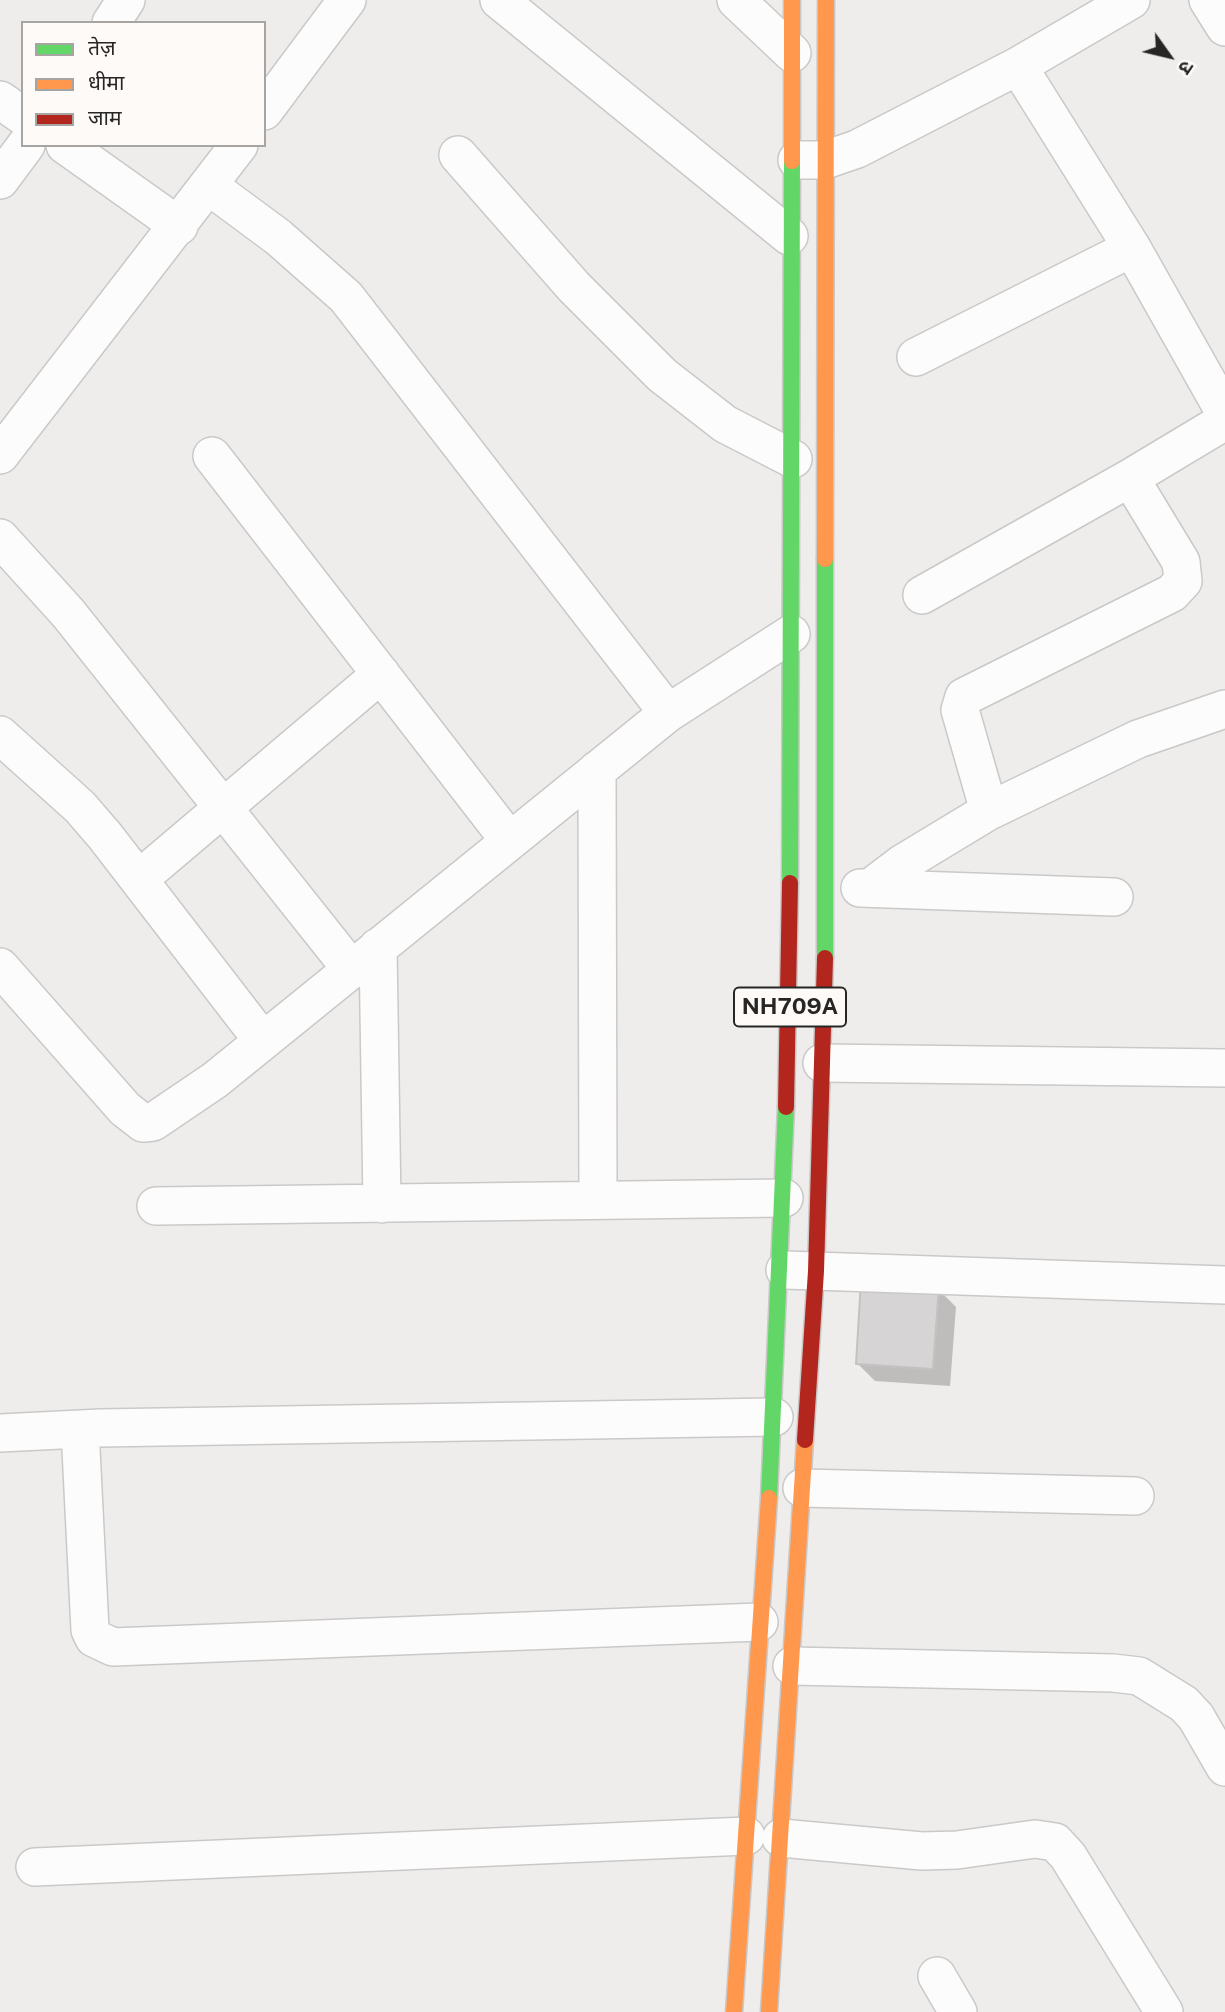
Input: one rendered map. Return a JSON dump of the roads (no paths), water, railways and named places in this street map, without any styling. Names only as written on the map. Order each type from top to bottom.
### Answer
[{"type":"highway","name":"NH709A","points":[[734,2012],[792,1666],[816,1272],[827,890],[808,160],[792,53],[792,0]]},
{"type":"highway","name":"NH709A","points":[[769,2012],[759,1622],[774,1417],[784,1198],[792,890],[793,459],[789,236],[808,160],[826,0]]},
{"type":"street","points":[[112,21],[126,0]]},
{"type":"street","points":[[266,108],[347,0]]},
{"type":"street","points":[[499,0],[789,236]]},
{"type":"street","points":[[736,0],[792,53]]},
{"type":"street","points":[[808,160],[857,149],[1018,66],[1131,0]]},
{"type":"street","points":[[1208,0],[1225,27]]},
{"type":"street","points":[[1018,66],[1132,248],[1225,413]]},
{"type":"street","points":[[0,100],[21,115]]},
{"type":"street","points":[[0,180],[25,147]]},
{"type":"street","points":[[68,147],[179,226]]},
{"type":"street","points":[[0,455],[238,147]]},
{"type":"street","points":[[458,155],[573,287],[662,375],[725,424],[793,459]]},
{"type":"street","points":[[209,186],[278,237],[345,297],[668,713]]},
{"type":"street","points":[[916,357],[1132,248]]},
{"type":"street","points":[[922,595],[1130,478],[1225,421]]},
{"type":"street","points":[[212,456],[509,840]]},
{"type":"street","points":[[989,811],[960,710],[964,697],[1172,593],[1182,582],[1181,562],[1130,478]]},
{"type":"street","points":[[0,538],[68,613],[223,809],[365,959],[382,1204]]},
{"type":"street","points":[[0,967],[110,1093],[143,1123],[162,1117],[263,1041],[668,713],[791,634]]},
{"type":"street","points":[[139,879],[381,674]]},
{"type":"street","points":[[870,888],[902,863],[989,811],[1139,739],[1225,709]]},
{"type":"street","points":[[0,735],[80,807],[139,879],[263,1041]]},
{"type":"street","points":[[597,770],[598,1198]]},
{"type":"street","points":[[827,890],[870,888],[1114,897]]},
{"type":"street","points":[[822,1063],[1225,1068]]},
{"type":"street","points":[[156,1206],[598,1198],[784,1198]]},
{"type":"street","points":[[780,1269],[1225,1286]]},
{"type":"street","points":[[0,1433],[80,1429],[774,1417]]},
{"type":"street","points":[[80,1429],[90,1630],[94,1638],[113,1647],[759,1622]]},
{"type":"street","points":[[802,1488],[1135,1496]]},
{"type":"street","points":[[792,1666],[1113,1673],[1139,1676],[1184,1704],[1196,1717],[1225,1767]]},
{"type":"street","points":[[35,1867],[764,1837],[922,1851],[957,1850],[1035,1839],[1055,1842],[1068,1856],[1164,2012]]},
{"type":"street","points":[[937,1976],[958,2012]]}]
